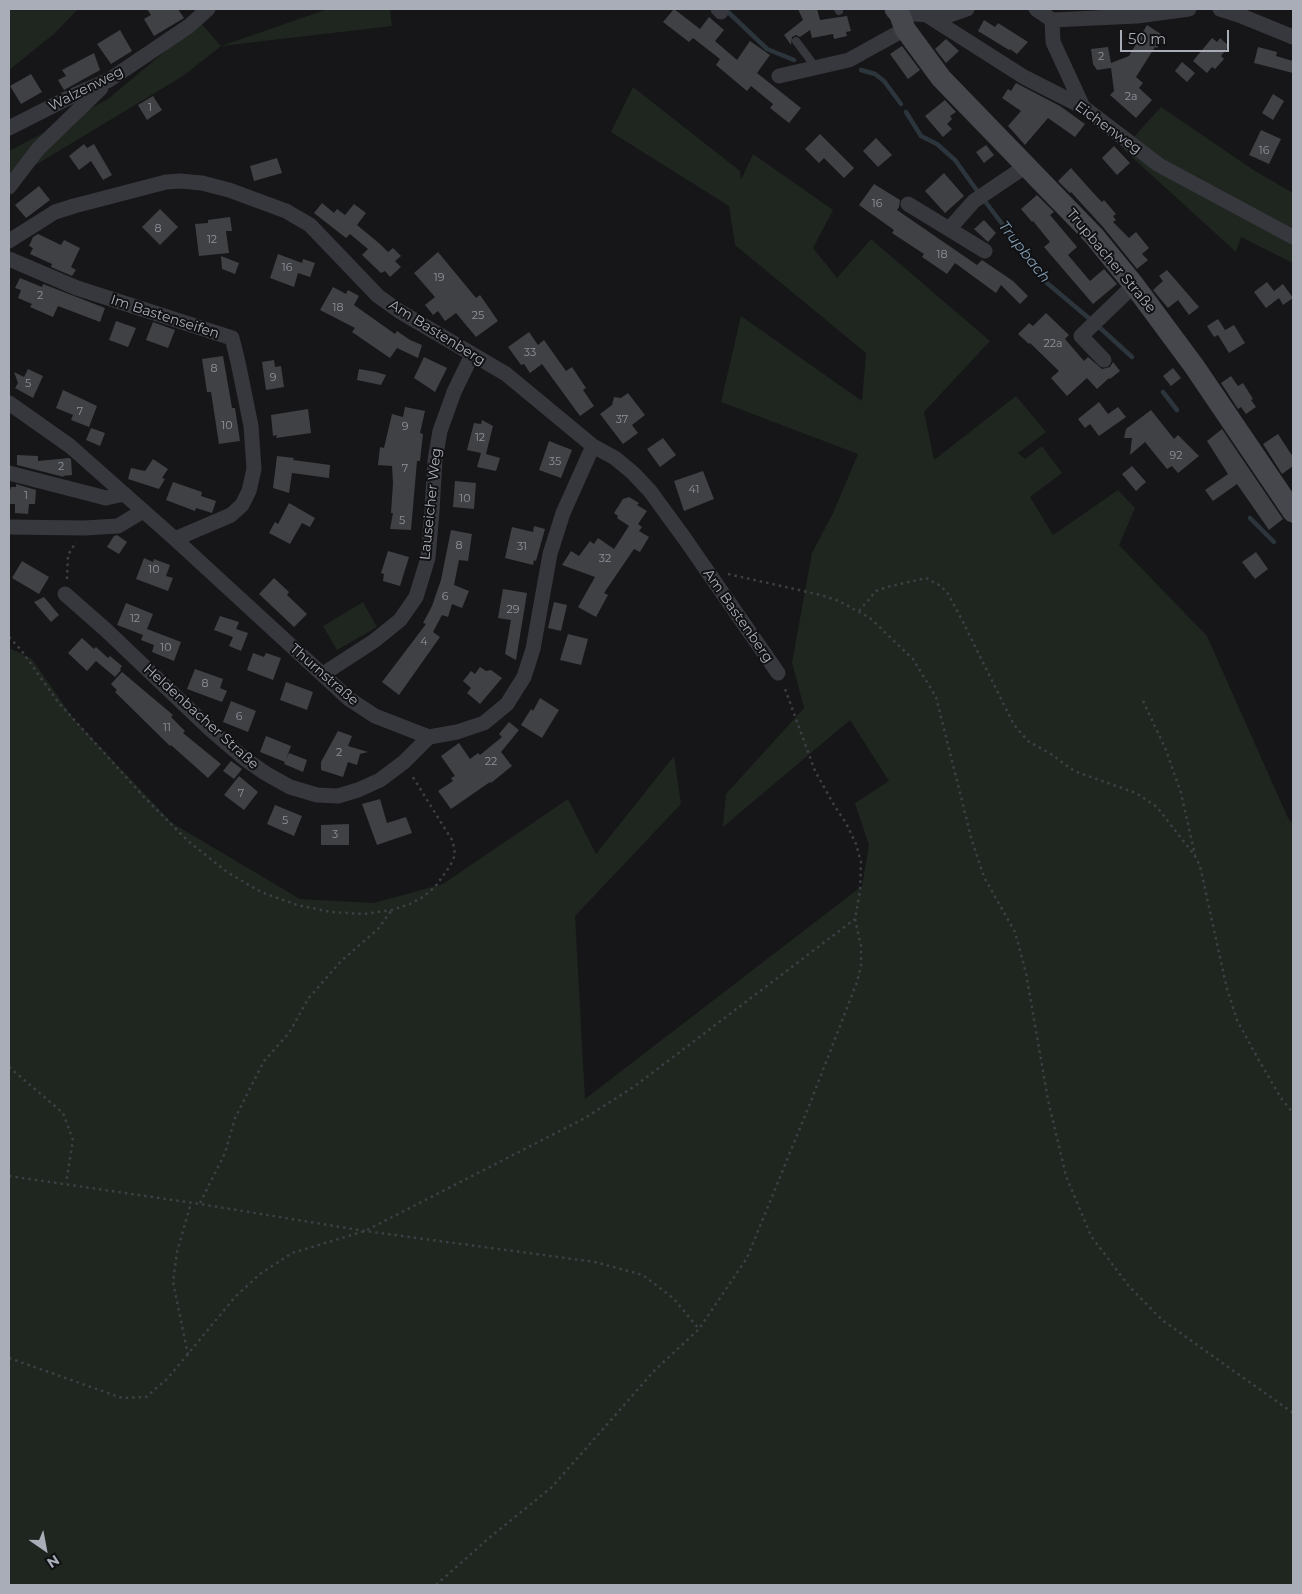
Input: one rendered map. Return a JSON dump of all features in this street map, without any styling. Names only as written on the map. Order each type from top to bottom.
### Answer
[{"type":"street","name":"Walzenweg","points":[[9,128],[72,96],[109,80],[189,26],[208,9]]},
{"type":"street","points":[[779,76],[849,60],[899,17],[926,14],[947,16],[966,9]]},
{"type":"street","points":[[1036,9],[1052,20],[1137,16],[1189,9]]},
{"type":"street","points":[[1220,9],[1239,14],[1293,37]]},
{"type":"street","name":"Eichenweg","points":[[926,14],[1024,77],[1083,107],[1159,166],[1293,237]]},
{"type":"street","name":"Trupbacher Straße","points":[[899,17],[941,78],[1094,236],[1134,285],[1194,366],[1293,512]]},
{"type":"street","points":[[1052,20],[1053,42],[1083,107]]},
{"type":"street","points":[[9,186],[38,149],[109,80]]},
{"type":"street","points":[[950,228],[979,197],[1026,166]]},
{"type":"street","name":"Am Bastenberg","points":[[9,241],[55,212],[166,182],[202,183],[229,190],[286,211],[310,225],[378,296],[399,311],[506,374],[592,446],[615,458],[633,473],[645,485],[778,673]]},
{"type":"street","points":[[908,204],[950,228],[985,252]]},
{"type":"street","name":"Im Bastenseifen","points":[[9,259],[77,288],[232,338],[251,426],[254,469],[249,492],[242,505],[231,515],[175,539]]},
{"type":"street","points":[[1104,360],[1081,336],[1134,285]]},
{"type":"street","name":"Lauseicher Weg","points":[[323,674],[374,641],[400,620],[416,597],[428,558],[435,460],[440,431],[454,392],[472,355]]},
{"type":"street","name":"Thurnstraße","points":[[9,403],[70,446],[175,539],[349,699],[375,716],[429,738]]},
{"type":"street","points":[[429,738],[457,732],[484,723],[507,704],[524,677],[533,649],[550,554],[564,513],[592,446]]},
{"type":"street","points":[[9,473],[106,498],[124,494]]},
{"type":"street","points":[[9,527],[84,528],[118,526],[143,510]]},
{"type":"street","name":"Heldenbacher Straße","points":[[65,594],[238,753],[265,773],[290,787],[316,795],[338,796],[358,790],[380,780],[404,762],[429,738]]},
{"type":"lane","points":[[796,41],[817,68]]},
{"type":"path","points":[[68,574],[68,555],[77,540]]},
{"type":"path","points":[[704,568],[821,595],[858,611],[870,618],[913,659],[936,697],[972,841],[984,878],[1015,932],[1026,973],[1048,1100],[1066,1176],[1091,1236],[1128,1285],[1162,1320],[1293,1413]]},
{"type":"path","points":[[858,611],[876,591],[886,587],[926,578],[939,584],[947,592],[1014,725],[1028,741],[1051,754],[1074,771],[1136,793],[1157,807],[1196,856]]},
{"type":"path","points":[[9,638],[21,650],[58,702],[106,756],[188,841],[227,872],[261,892],[297,905],[331,912],[364,914],[392,910],[423,897],[435,886],[450,866],[455,855],[452,840],[404,762]]},
{"type":"path","points":[[436,1585],[489,1538],[552,1488],[654,1371],[699,1329],[747,1258],[812,1101],[850,1000],[862,966],[862,946],[855,919],[860,891],[861,862],[856,844],[846,823],[815,770],[778,673]]},
{"type":"path","points":[[1143,701],[1166,750],[1181,792],[1207,895],[1226,989],[1237,1020],[1281,1098],[1293,1113]]},
{"type":"path","points":[[200,1204],[225,1152],[235,1118],[264,1061],[289,1033],[308,1000],[341,961],[378,928],[392,910]]},
{"type":"path","points":[[9,1358],[122,1398],[146,1397],[168,1378],[235,1297],[260,1274],[292,1253],[365,1231],[585,1118],[635,1086],[855,919]]},
{"type":"path","points":[[9,1068],[62,1113],[73,1140],[66,1184]]},
{"type":"path","points":[[9,1176],[365,1231],[595,1262],[643,1275],[674,1299],[699,1329]]},
{"type":"path","points":[[188,1355],[173,1282],[176,1252],[191,1203]]},
{"type":"shaded area","points":[[9,9],[78,9],[55,33],[9,70]]},
{"type":"shaded area","points":[[328,9],[390,9],[392,26],[221,46]]},
{"type":"shaded area","points":[[200,22],[221,46],[183,76],[9,181],[9,151],[108,99]]},
{"type":"shaded area","points":[[633,87],[740,171],[741,180],[753,154],[833,210],[813,248],[837,278],[871,239],[990,341],[924,412],[934,460],[1016,396],[1046,432],[1018,453],[1025,459],[1042,446],[1062,473],[1030,497],[1053,535],[1118,490],[1135,508],[1119,545],[1207,636],[1288,818],[1293,824],[1293,1585],[9,1585],[9,648],[32,659],[73,718],[172,823],[300,899],[374,903],[443,884],[568,799],[596,854],[674,756],[681,804],[575,916],[585,1099],[862,886],[869,845],[855,803],[889,781],[850,720],[723,827],[726,794],[804,708],[792,663],[812,553],[834,511],[858,454],[721,402],[741,316],[862,401],[866,353],[735,245],[729,206],[611,132]]},
{"type":"shaded area","points":[[1161,107],[1255,171],[1293,193],[1293,263],[1241,237],[1236,252],[1123,149]]},
{"type":"shaded area","points":[[363,602],[377,627],[337,650],[323,626]]},
{"type":"building","points":[[147,9],[178,9],[184,18],[154,36],[144,19],[151,15]]},
{"type":"building","points":[[674,9],[700,29],[709,17],[724,30],[715,41],[737,60],[750,41],[770,55],[757,73],[801,108],[789,123],[770,108],[773,104],[751,86],[747,91],[716,65],[720,59],[693,38],[689,42],[663,22]]},
{"type":"building","points":[[798,9],[817,9],[820,20],[847,16],[851,31],[846,32],[847,36],[834,39],[833,34],[812,38],[810,30],[800,37],[796,35],[792,37],[791,45],[784,35],[803,20]]},
{"type":"building","points":[[984,20],[995,27],[998,23],[1028,42],[1017,54],[1009,50],[978,31]]},
{"type":"building","points":[[1147,25],[1164,36],[1136,77],[1143,83],[1139,88],[1152,100],[1136,118],[1110,95],[1114,91],[1111,68],[1097,70],[1093,64],[1091,49],[1108,47],[1111,63],[1129,56]]},
{"type":"building","points":[[120,30],[132,51],[111,64],[97,44]]},
{"type":"building","points":[[1212,38],[1217,42],[1220,38],[1229,46],[1221,56],[1224,59],[1215,69],[1212,67],[1207,73],[1193,61]]},
{"type":"building","points":[[946,39],[959,51],[946,63],[935,49]]},
{"type":"building","points":[[902,46],[920,70],[908,79],[890,54]]},
{"type":"building","points":[[1258,47],[1277,52],[1276,56],[1293,61],[1293,73],[1254,63]]},
{"type":"building","points":[[94,53],[100,70],[64,90],[58,80],[66,76],[62,70]]},
{"type":"building","points":[[1182,62],[1195,73],[1187,82],[1175,71]]},
{"type":"building","points":[[31,74],[42,92],[21,104],[10,86]]},
{"type":"building","points":[[1016,83],[1060,106],[1085,124],[1075,137],[1048,118],[1025,145],[1008,126],[1021,111],[1002,98],[1008,89],[1011,91]]},
{"type":"building","points":[[1273,94],[1284,101],[1273,120],[1262,113]]},
{"type":"building","points":[[153,96],[162,110],[147,120],[138,105]]},
{"type":"building","points":[[945,100],[956,112],[950,116],[952,119],[947,124],[952,129],[943,137],[925,116]]},
{"type":"building","points":[[1261,130],[1281,139],[1269,164],[1249,155]]},
{"type":"building","points":[[820,134],[854,168],[844,178],[824,158],[819,163],[805,149]]},
{"type":"building","points":[[876,138],[892,155],[878,167],[863,151]]},
{"type":"building","points":[[84,144],[87,148],[94,144],[112,175],[103,180],[91,161],[79,170],[69,156]]},
{"type":"building","points":[[986,145],[994,155],[984,163],[976,152]]},
{"type":"building","points":[[1114,146],[1130,163],[1117,175],[1102,158]]},
{"type":"building","points":[[277,158],[282,173],[254,181],[250,166]]},
{"type":"building","points":[[1071,168],[1097,197],[1102,202],[1104,200],[1116,214],[1113,216],[1116,220],[1113,222],[1129,238],[1136,232],[1149,248],[1142,254],[1148,260],[1137,269],[1103,227],[1071,192],[1058,181]]},
{"type":"building","points":[[944,173],[964,196],[945,213],[925,191]]},
{"type":"building","points":[[874,184],[900,200],[897,210],[977,265],[982,260],[1013,281],[1028,296],[1020,304],[1001,285],[996,293],[955,263],[947,274],[922,257],[924,254],[892,233],[894,230],[859,205]]},
{"type":"building","points":[[39,186],[50,200],[26,218],[15,205]]},
{"type":"building","points":[[1037,195],[1054,212],[1050,215],[1077,247],[1068,255],[1090,281],[1104,269],[1117,284],[1093,304],[1044,247],[1050,242],[1021,209]]},
{"type":"building","points":[[322,203],[334,213],[337,209],[345,215],[354,204],[366,213],[357,225],[388,252],[393,248],[401,256],[395,261],[401,267],[390,277],[385,271],[381,273],[362,255],[368,249],[350,234],[346,238],[314,213]]},
{"type":"building","points":[[160,209],[178,227],[160,245],[142,227]]},
{"type":"building","points":[[230,217],[232,231],[226,231],[229,253],[199,256],[195,224],[208,223],[208,220]]},
{"type":"building","points":[[984,220],[996,233],[988,242],[974,229]]},
{"type":"building","points":[[38,234],[61,245],[64,240],[80,248],[71,267],[76,270],[72,276],[51,267],[52,264],[30,254],[33,248],[29,246],[33,237]]},
{"type":"building","points":[[438,252],[476,298],[480,295],[498,321],[476,337],[456,313],[445,321],[438,311],[433,315],[425,305],[435,297],[414,273]]},
{"type":"building","points":[[278,254],[302,263],[303,259],[315,263],[310,277],[298,273],[294,287],[270,278]]},
{"type":"building","points":[[221,256],[239,263],[235,274],[222,269]]},
{"type":"building","points":[[1167,270],[1199,307],[1189,315],[1178,300],[1168,308],[1153,290],[1163,281],[1159,276]]},
{"type":"building","points":[[20,278],[42,287],[43,284],[105,308],[100,322],[58,306],[53,317],[30,307],[32,304],[18,298],[21,290],[15,288]]},
{"type":"building","points":[[1267,282],[1274,291],[1283,284],[1293,298],[1283,305],[1279,298],[1266,308],[1254,292]]},
{"type":"building","points":[[333,287],[346,294],[348,290],[359,296],[354,305],[395,334],[397,331],[410,340],[422,345],[418,358],[397,348],[390,358],[352,332],[355,328],[320,310]]},
{"type":"building","points":[[1046,313],[1069,335],[1065,339],[1084,361],[1088,357],[1102,369],[1110,367],[1113,362],[1120,371],[1097,389],[1087,378],[1067,396],[1051,378],[1059,371],[1018,334],[1029,323],[1033,326]]},
{"type":"building","points":[[1218,319],[1225,330],[1220,333],[1234,325],[1245,343],[1229,353],[1218,335],[1214,337],[1207,326]]},
{"type":"building","points":[[116,321],[136,328],[128,347],[109,340]]},
{"type":"building","points":[[153,322],[175,330],[168,348],[146,340]]},
{"type":"building","points":[[529,332],[538,345],[544,340],[566,371],[572,367],[586,388],[583,390],[594,406],[580,416],[542,364],[530,373],[524,364],[521,365],[508,347]]},
{"type":"building","points":[[223,356],[232,408],[235,408],[240,441],[219,444],[211,392],[207,392],[202,359]]},
{"type":"building","points":[[424,357],[447,368],[435,392],[414,378]]},
{"type":"building","points":[[274,360],[275,367],[281,366],[284,387],[266,390],[262,362]]},
{"type":"building","points":[[1173,368],[1181,378],[1171,386],[1163,376]]},
{"type":"building","points":[[28,369],[43,376],[33,398],[15,388],[18,383],[14,372],[24,377]]},
{"type":"building","points":[[359,369],[386,375],[381,385],[357,380]]},
{"type":"building","points":[[1231,376],[1238,386],[1243,383],[1253,399],[1251,400],[1256,407],[1246,414],[1241,407],[1238,409],[1221,383]]},
{"type":"building","points":[[63,390],[97,406],[89,427],[71,420],[73,415],[56,408]]},
{"type":"building","points":[[628,393],[645,415],[632,425],[638,433],[623,444],[600,414],[612,405],[614,397],[621,398]]},
{"type":"building","points":[[1099,402],[1108,414],[1118,407],[1126,417],[1099,436],[1090,424],[1085,428],[1078,419]]},
{"type":"building","points":[[405,407],[425,411],[420,433],[423,434],[420,461],[417,461],[411,530],[390,529],[393,513],[391,513],[392,466],[378,465],[380,447],[384,448],[392,414],[403,417]]},
{"type":"building","points":[[308,409],[311,433],[276,438],[277,435],[273,436],[271,415]]},
{"type":"building","points":[[1151,410],[1174,439],[1178,435],[1199,456],[1178,473],[1172,466],[1167,469],[1145,442],[1130,455],[1132,438],[1124,438],[1126,429]]},
{"type":"building","points":[[482,420],[493,426],[486,454],[500,458],[496,471],[477,467],[481,453],[467,450],[474,423],[481,424]]},
{"type":"building","points":[[91,428],[105,433],[100,446],[86,440]]},
{"type":"building","points":[[1222,429],[1283,519],[1269,530],[1237,484],[1213,501],[1205,490],[1228,474],[1207,441]]},
{"type":"building","points":[[1278,434],[1293,457],[1293,466],[1282,474],[1263,444]]},
{"type":"building","points":[[663,438],[676,455],[660,467],[647,449]]},
{"type":"building","points":[[549,441],[572,450],[561,478],[539,470]]},
{"type":"building","points":[[17,455],[38,456],[38,461],[69,458],[71,459],[72,475],[64,477],[17,465]]},
{"type":"building","points":[[277,456],[330,465],[329,478],[292,473],[289,493],[273,488]]},
{"type":"building","points":[[153,459],[168,469],[162,478],[165,479],[159,489],[128,479],[131,468],[145,471]]},
{"type":"building","points":[[1132,466],[1146,482],[1136,491],[1122,474]]},
{"type":"building","points":[[703,471],[714,499],[684,511],[674,481]]},
{"type":"building","points":[[455,481],[476,483],[474,509],[453,507]]},
{"type":"building","points":[[173,482],[202,492],[201,496],[216,501],[212,513],[196,508],[195,511],[166,500]]},
{"type":"building","points":[[16,484],[36,490],[35,504],[29,504],[28,514],[15,513],[15,504],[9,504],[11,487],[16,487]]},
{"type":"building","points":[[629,497],[647,511],[638,524],[642,527],[639,531],[649,537],[640,552],[634,549],[604,593],[608,595],[596,617],[578,607],[595,577],[562,565],[571,551],[579,556],[590,541],[594,544],[598,538],[614,549],[629,526],[617,518],[618,516],[614,513],[623,499]]},
{"type":"building","points":[[289,503],[315,518],[310,527],[302,523],[290,544],[269,533],[275,522],[278,524]]},
{"type":"building","points":[[534,526],[545,529],[536,561],[534,560],[533,565],[505,558],[512,527],[533,532]]},
{"type":"building","points":[[451,530],[472,534],[468,561],[459,560],[454,585],[469,591],[462,608],[452,604],[448,617],[442,615],[433,632],[440,637],[399,695],[382,682],[426,624],[423,623],[432,606],[441,580]]},
{"type":"building","points":[[117,535],[127,542],[119,554],[107,547],[114,536]]},
{"type":"building","points":[[388,551],[409,557],[400,586],[383,581],[384,574],[381,573]]},
{"type":"building","points":[[1256,552],[1268,569],[1255,579],[1242,562]]},
{"type":"building","points":[[144,558],[153,562],[154,559],[170,565],[166,576],[173,578],[168,591],[136,579]]},
{"type":"building","points":[[22,561],[49,577],[39,594],[12,578]]},
{"type":"building","points":[[274,578],[289,592],[287,595],[307,614],[294,627],[259,594]]},
{"type":"building","points":[[503,589],[527,593],[516,660],[505,654],[511,620],[498,618]]},
{"type":"building","points":[[44,597],[59,615],[51,622],[34,602]]},
{"type":"building","points":[[554,602],[567,605],[561,631],[548,628]]},
{"type":"building","points":[[126,603],[153,614],[147,629],[181,642],[174,661],[152,652],[154,645],[141,640],[143,635],[117,625]]},
{"type":"building","points":[[220,616],[239,622],[236,629],[248,633],[241,651],[229,646],[233,637],[214,630]]},
{"type":"building","points":[[568,634],[588,639],[581,665],[560,660]]},
{"type":"building","points":[[82,638],[94,649],[96,647],[108,658],[110,656],[122,666],[115,677],[96,661],[87,671],[68,653]]},
{"type":"building","points":[[253,653],[264,657],[266,653],[281,658],[273,680],[247,670]]},
{"type":"building","points":[[480,667],[486,671],[491,670],[502,678],[480,704],[467,693],[471,688],[463,681],[471,671],[475,674]]},
{"type":"building","points":[[195,669],[223,679],[220,688],[227,691],[222,702],[187,689]]},
{"type":"building","points":[[122,672],[173,715],[171,717],[185,731],[183,733],[221,764],[208,778],[170,746],[115,692],[117,690],[111,684]]},
{"type":"building","points":[[286,682],[313,692],[307,710],[280,700]]},
{"type":"building","points":[[540,698],[559,710],[542,738],[521,725],[531,709],[533,711]]},
{"type":"building","points":[[231,701],[256,711],[248,732],[223,722]]},
{"type":"building","points":[[509,722],[519,730],[501,752],[512,766],[491,783],[451,809],[438,791],[453,781],[451,778],[455,776],[441,756],[459,743],[470,759],[478,753],[480,755],[502,737],[499,734]]},
{"type":"building","points":[[338,731],[352,736],[348,746],[368,752],[360,754],[357,765],[348,762],[343,777],[321,770],[321,762]]},
{"type":"building","points":[[266,736],[291,746],[285,762],[260,752]]},
{"type":"building","points":[[289,753],[307,760],[303,772],[284,764]]},
{"type":"building","points":[[231,761],[242,769],[234,779],[223,771]]},
{"type":"building","points":[[239,776],[258,792],[244,810],[224,795]]},
{"type":"building","points":[[380,799],[387,823],[406,817],[412,833],[377,845],[362,804]]},
{"type":"building","points":[[275,805],[302,816],[294,836],[267,824]]},
{"type":"building","points":[[349,824],[349,845],[321,845],[321,825]]},
{"type":"waterway","name":"Trupbach","points":[[728,9],[727,11],[767,49],[794,60]]},
{"type":"waterway","name":"Trupbach","points":[[861,70],[875,74],[884,81],[901,104]]},
{"type":"waterway","name":"Trupbach","points":[[906,112],[921,136],[937,144],[955,160],[978,192]]},
{"type":"waterway","name":"Trupbach","points":[[984,200],[1047,283],[1091,320]]},
{"type":"waterway","name":"Trupbach","points":[[1099,327],[1132,357]]},
{"type":"waterway","name":"Trupbach","points":[[1163,392],[1177,410]]},
{"type":"waterway","name":"Trupbach","points":[[1250,518],[1274,542]]}]
